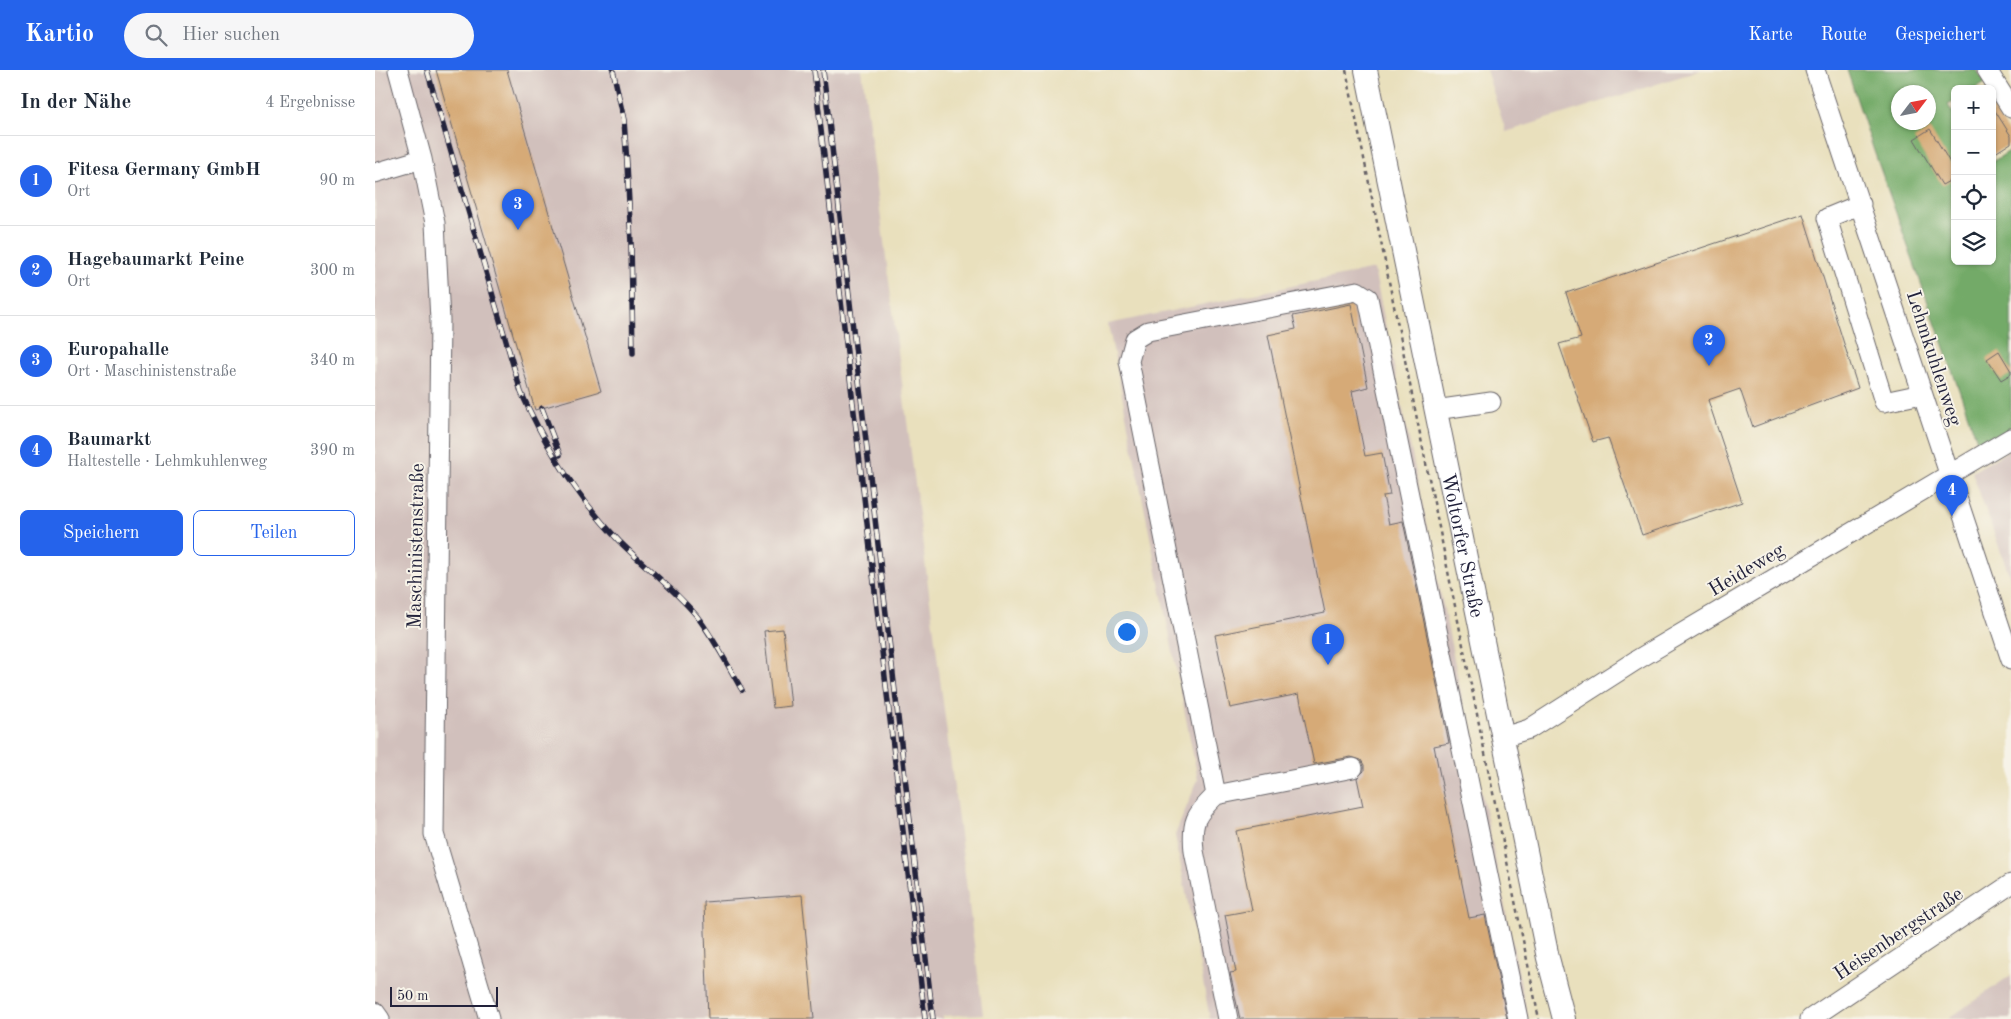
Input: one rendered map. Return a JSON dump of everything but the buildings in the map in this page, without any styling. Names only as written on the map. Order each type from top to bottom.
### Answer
[{"type":"main road","name":"Woltorfer Straße","points":[[1366,70],[1548,958],[1563,1019]]},
{"type":"street","name":"Maschinistenstraße","points":[[398,70],[422,159],[435,223],[440,320],[434,834],[489,1019]]},
{"type":"street","name":"Lehmkuhlenweg","points":[[1815,70],[2011,660]]},
{"type":"street","points":[[1987,70],[2011,108]]},
{"type":"street","points":[[375,173],[422,159]]},
{"type":"street","points":[[1861,204],[1827,218],[1884,402],[1923,394]]},
{"type":"street","points":[[1216,795],[1129,361],[1135,339],[1148,331],[1357,291],[1368,298],[1518,1019]]},
{"type":"street","points":[[1435,410],[1491,402]]},
{"type":"street","name":"Heideweg","points":[[1503,737],[1529,728],[1635,661],[2011,438]]},
{"type":"street","points":[[1228,1019],[1194,851],[1192,830],[1202,808],[1216,795],[1353,768]]},
{"type":"street","name":"Heisenbergstraße","points":[[1810,1019],[2011,884]]},
{"type":"street","points":[[375,1012],[380,1019]]},
{"type":"path","points":[[1345,70],[1539,1019]]},
{"type":"shaded area","points":[[375,70],[862,70],[983,1014],[943,1016],[943,1019],[375,1019]]},
{"type":"shaded area","points":[[1486,70],[1701,70],[1506,132]]},
{"type":"shaded area","points":[[1374,269],[1528,1019],[1210,1019],[1175,835],[1198,779],[1108,324]]},
{"type":"shaded area","points":[[2011,449],[2011,580],[1972,472]]},
{"type":"shaded area","points":[[2011,975],[2011,1019],[1948,1019]]},
{"type":"green space","points":[[1847,70],[1977,70],[1985,83],[1982,85],[1951,85],[1951,103],[1948,105],[1951,110],[1951,265],[1996,265],[1996,159],[2011,150],[2011,430],[1980,449]]},
{"type":"railway","points":[[427,70],[521,392],[530,412],[552,452],[576,489],[619,541],[696,615],[715,642],[742,690]]},
{"type":"railway","points":[[613,70],[624,120],[631,243],[633,353]]},
{"type":"railway","points":[[814,70],[925,1019]]},
{"type":"railway","points":[[823,70],[933,1019]]},
{"type":"railway","points":[[542,408],[560,455]]},
{"type":"place","name":"Europahalle","points":[[518,230]]},
{"type":"place","name":"Hagebaumarkt Peine","points":[[1709,366]]},
{"type":"place","name":"Baumarkt","points":[[1952,516]]},
{"type":"place","name":"Fitesa Germany GmbH","points":[[1328,665]]}]
